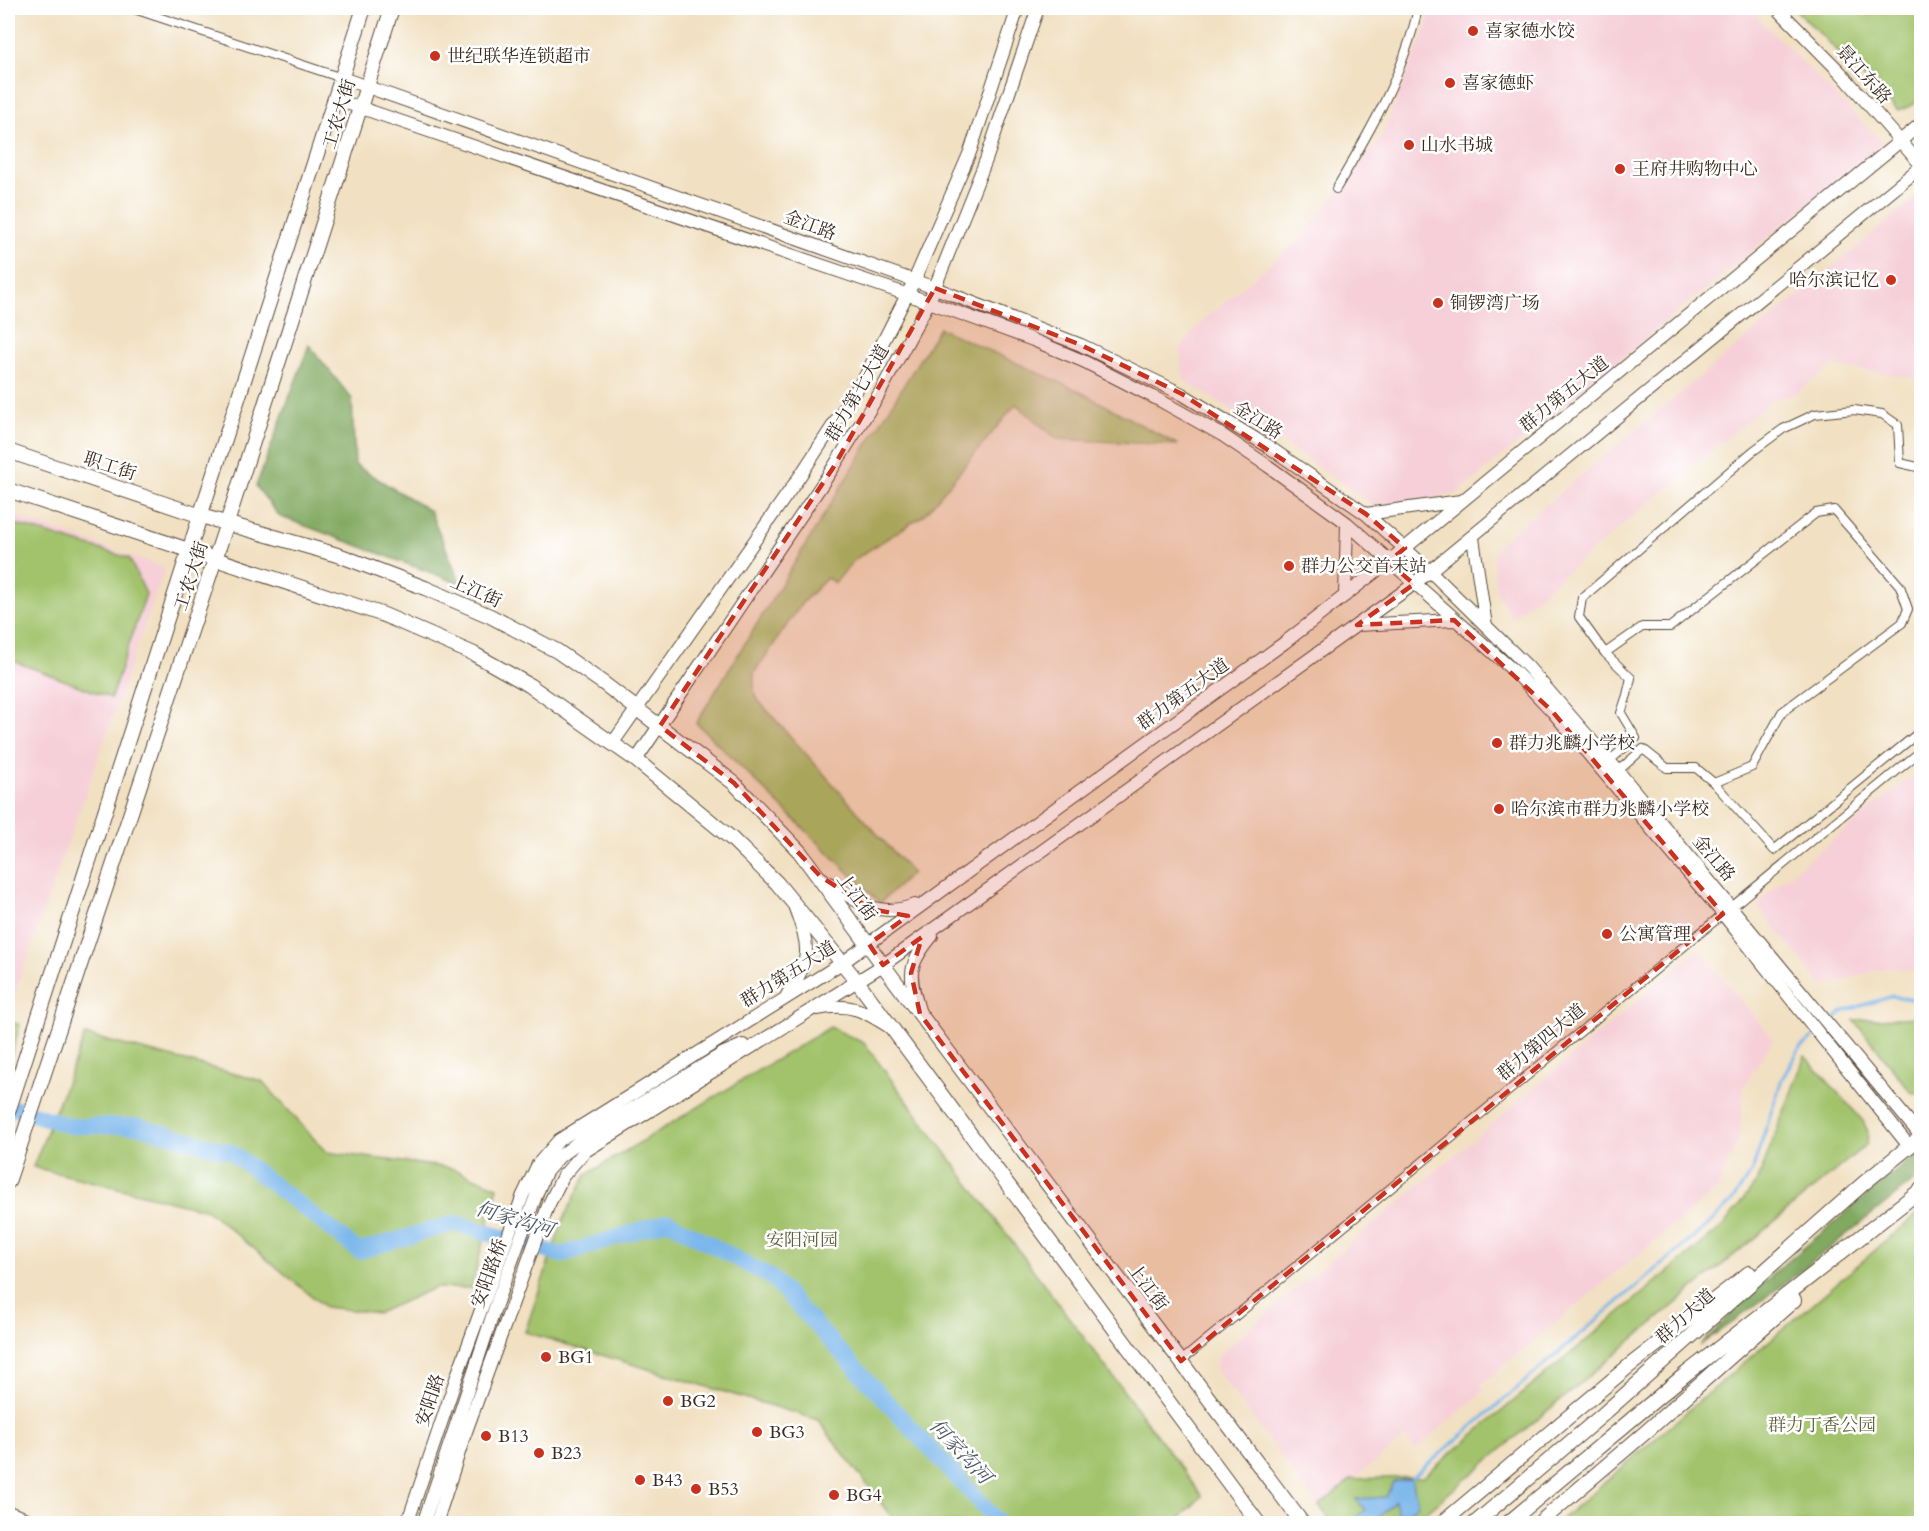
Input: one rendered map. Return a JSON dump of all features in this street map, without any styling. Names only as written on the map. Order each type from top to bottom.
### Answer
[{"type":"main road","name":"工农大街","points":[[8,1112],[364,8]]},
{"type":"main road","name":"工农大街","points":[[8,1182],[215,560],[392,8]]},
{"type":"main road","name":"群力第七大道","points":[[612,744],[800,476],[866,375],[908,295],[970,152],[1018,8]]},
{"type":"main road","name":"群力第七大道","points":[[636,760],[833,468],[878,396],[929,302],[986,160],[1038,8]]},
{"type":"main road","name":"景江东路","points":[[1777,8],[1840,73],[1922,166]]},
{"type":"main road","name":"金江路","points":[[342,78],[935,288],[1081,345],[1182,394],[1269,447],[1365,514],[1431,572],[1528,666],[1618,771],[1806,1008],[1921,1136]]},
{"type":"main road","name":"金江路","points":[[335,99],[929,302],[1083,361],[1161,400],[1222,435],[1347,523],[1388,562],[1516,673],[1727,910]]},
{"type":"main road","name":"群力第五大道","points":[[489,1288],[523,1195],[538,1164],[559,1140],[842,963],[1284,643],[1388,562],[1922,123]]},
{"type":"main road","points":[[436,1524],[464,1437],[548,1206],[563,1176],[584,1152],[883,965],[1414,585],[1922,166]]},
{"type":"main road","name":"职工街","points":[[8,451],[201,516]]},
{"type":"main road","points":[[8,490],[384,615],[474,654],[529,685],[636,760],[732,839],[777,883],[857,981],[1259,1524]]},
{"type":"main road","points":[[1365,514],[1462,501]]},
{"type":"main road","name":"上江街","points":[[201,516],[341,556],[426,588],[490,616],[557,651],[638,709],[734,783],[774,823],[820,876],[883,965],[1303,1524]]},
{"type":"main road","points":[[1345,596],[1347,523]]},
{"type":"main road","points":[[1473,538],[1486,626]]},
{"type":"main road","points":[[1357,625],[1454,620]]},
{"type":"main road","points":[[820,876],[871,909],[885,912],[902,910],[931,899]]},
{"type":"main road","points":[[784,998],[799,976],[807,957],[804,933],[794,904]]},
{"type":"main road","points":[[920,1014],[910,973],[922,948],[941,923]]},
{"type":"main road","points":[[808,1012],[828,1007],[848,1006],[868,1013],[893,1030]]},
{"type":"main road","name":"安阳路桥","points":[[423,1524],[498,1299],[546,1172],[559,1157],[582,1139],[724,1053],[777,1031]]},
{"type":"main road","name":"金江路","points":[[1832,1039],[1909,1146]]},
{"type":"main road","name":"群力大道","points":[[1474,1524],[1600,1417],[1864,1183],[1921,1136]]},
{"type":"main road","points":[[1441,1524],[1629,1366],[1864,1183]]},
{"type":"main road","points":[[1507,1524],[1687,1373],[1922,1189]]},
{"type":"main road","points":[[1538,1524],[1647,1431],[1896,1210]]},
{"type":"main road","name":"安阳路","points":[[407,1524],[489,1288]]},
{"type":"street","points":[[131,8],[342,78]]},
{"type":"street","points":[[1336,189],[1382,108],[1405,57],[1418,8]]},
{"type":"street","points":[[1609,761],[1636,738],[1621,713],[1630,678],[1605,653],[1579,617],[1582,598],[1753,451],[1783,429],[1815,414],[1854,410],[1882,414],[1898,425],[1899,463],[1922,468]]},
{"type":"street","points":[[1605,653],[1642,627],[1670,627],[1816,513],[1834,510],[1900,586],[1908,609],[1902,623],[1782,711],[1752,767],[1714,783]]},
{"type":"street","points":[[1618,771],[1643,749],[1667,768],[1696,768],[1714,783],[1774,850],[1922,730]]},
{"type":"street","name":"群力第四大道","points":[[1181,1361],[1922,750]]},
{"type":"street","points":[[8,1510],[46,1524]]},
{"type":"highlighted area","points":[[935,288],[1081,345],[1182,394],[1366,514],[1405,548],[1388,562],[1414,584],[1357,625],[1454,620],[1552,711],[1723,914],[1181,1361],[920,1014],[911,973],[922,937],[883,965],[869,944],[908,916],[871,909],[820,876],[734,783],[660,726],[833,468]]},
{"type":"shaded area","points":[[1428,8],[1748,8],[1883,143],[1455,495],[1372,505],[1287,445],[1183,380],[1180,349],[1205,318],[1298,241],[1381,138],[1427,26]]},
{"type":"shaded area","points":[[1917,197],[1922,198],[1921,445],[1917,378],[1832,366],[1794,395],[1773,399],[1512,618],[1496,591],[1493,556],[1502,541]]},
{"type":"shaded area","points":[[8,514],[165,568],[8,1012]]},
{"type":"shaded area","points":[[1921,769],[1921,973],[1889,967],[1823,986],[1758,907],[1767,893]]},
{"type":"shaded area","points":[[1699,949],[1773,1039],[1744,1087],[1739,1137],[1718,1189],[1480,1385],[1484,1391],[1415,1450],[1405,1438],[1319,1506],[1215,1369],[1219,1354]]},
{"type":"green space","points":[[1794,8],[1921,8],[1921,98],[1898,111]]},
{"type":"green space","points":[[939,328],[1079,391],[1178,445],[1057,439],[1016,404],[924,515],[855,559],[835,583],[827,578],[802,603],[754,673],[754,690],[758,700],[912,873],[880,903],[696,723]]},
{"type":"green space","points":[[309,345],[352,399],[355,465],[430,511],[461,584],[279,516],[256,486]]},
{"type":"green space","points":[[8,522],[129,558],[146,594],[111,698],[8,659]]},
{"type":"green space","points":[[1921,1017],[1922,1094],[1911,1092],[1854,1020]]},
{"type":"green space","points":[[8,1021],[20,1025],[8,1066]]},
{"type":"green space","name":"安阳河园","points":[[830,1027],[864,1043],[1202,1496],[1175,1523],[896,1523],[818,1420],[525,1332],[563,1220],[586,1175]]},
{"type":"green space","points":[[85,1035],[262,1081],[326,1152],[451,1168],[498,1187],[471,1288],[434,1288],[378,1313],[325,1307],[207,1210],[33,1167]]},
{"type":"green space","points":[[1805,1056],[1863,1121],[1868,1132],[1867,1144],[1413,1523],[1333,1523],[1319,1506],[1352,1479],[1423,1477],[1723,1226],[1757,1182]]},
{"type":"green space","points":[[1921,1150],[1921,1175],[1783,1285],[1699,1346],[1776,1271]]},
{"type":"green space","name":"群力丁香公园","points":[[1921,1211],[1921,1523],[1557,1523]]},
{"type":"water","points":[[1412,1478],[1418,1505],[1399,1520],[1395,1501],[1374,1523],[1364,1523],[1354,1519],[1365,1510],[1356,1499],[1386,1497],[1393,1482]]},
{"type":"waterway","points":[[1831,1022],[1842,1012],[1892,996],[1922,1001]]},
{"type":"waterway","points":[[1412,1478],[1708,1225],[1732,1201],[1752,1171],[1782,1079],[1800,1048],[1814,1036]]},
{"type":"waterway","name":"何家沟河","points":[[8,1106],[71,1126],[138,1126],[231,1152],[359,1251],[455,1223],[561,1255],[668,1221],[772,1278],[1000,1524]]},
{"type":"place","name":"喜家德水饺","points":[[1473,31]]},
{"type":"place","name":"世纪联华连锁超市","points":[[435,56]]},
{"type":"place","name":"喜家德虾","points":[[1450,83]]},
{"type":"place","name":"山水书城","points":[[1409,145]]},
{"type":"place","name":"王府井购物中心","points":[[1620,169]]},
{"type":"place","name":"哈尔滨记忆","points":[[1891,280]]},
{"type":"place","name":"铜锣湾广场","points":[[1438,303]]},
{"type":"place","name":"群力公交首末站","points":[[1289,566]]},
{"type":"place","name":"群力兆麟小学校","points":[[1497,743]]},
{"type":"place","name":"哈尔滨市群力兆麟小学校","points":[[1499,809]]},
{"type":"place","name":"公寓管理","points":[[1607,934]]},
{"type":"place","name":"BG1","points":[[546,1357]]},
{"type":"place","name":"BG2","points":[[668,1401]]},
{"type":"place","name":"BG3","points":[[757,1432]]},
{"type":"place","name":"B13","points":[[486,1436]]},
{"type":"place","name":"B23","points":[[539,1453]]},
{"type":"place","name":"B43","points":[[640,1480]]},
{"type":"place","name":"B53","points":[[696,1489]]},
{"type":"place","name":"BG4","points":[[834,1495]]}]
